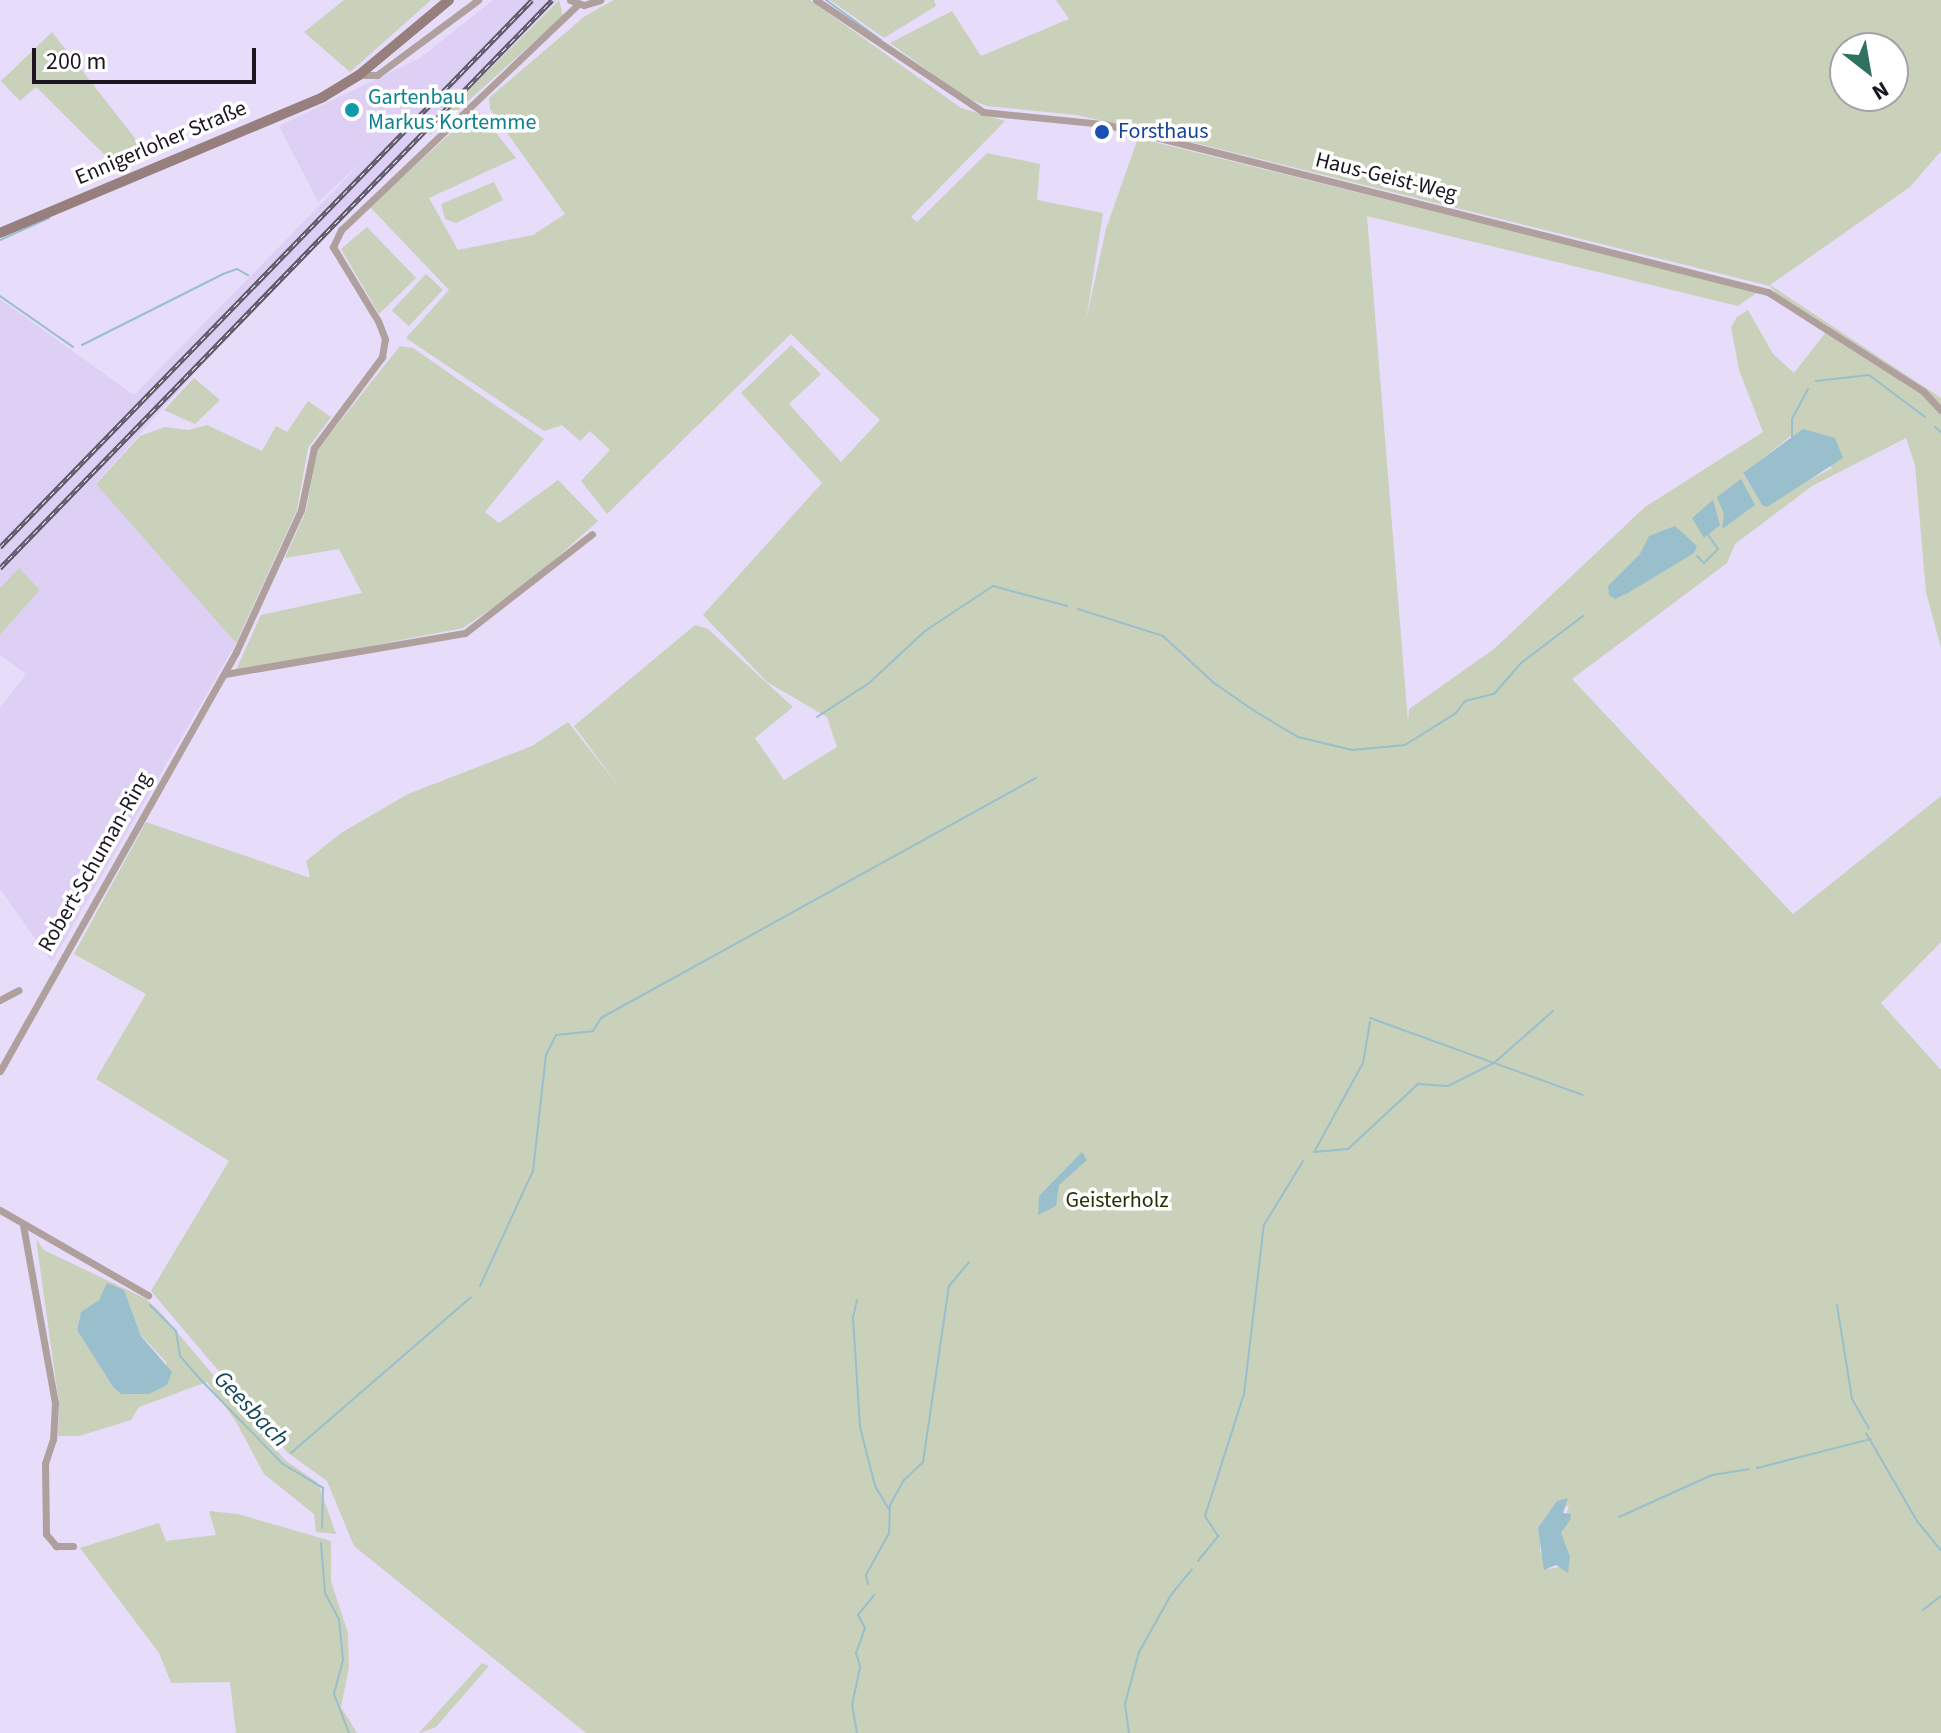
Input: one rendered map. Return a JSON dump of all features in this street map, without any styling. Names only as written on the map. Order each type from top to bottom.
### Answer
[{"type":"main road","name":"Ennigerloher Straße","points":[[0,233],[323,97],[359,75],[449,0]]},
{"type":"street","points":[[359,75],[377,75],[478,0]]},
{"type":"street","points":[[574,2],[600,0]]},
{"type":"street","name":"Haus-Geist-Weg","points":[[816,0],[983,112],[1104,124],[1768,292],[1923,391],[1941,410]]},
{"type":"street","name":"Robert-Schuman-Ring","points":[[0,1071],[225,674],[301,510],[314,448],[382,357],[385,339],[378,321],[333,247],[341,230],[574,2]]},
{"type":"street","points":[[225,674],[465,633],[592,534]]},
{"type":"street","points":[[0,1000],[19,990]]},
{"type":"street","points":[[0,1210],[148,1295]]},
{"type":"street","points":[[23,1225],[55,1403],[53,1439],[45,1463],[46,1534],[56,1546],[73,1546]]},
{"type":"shaded area","points":[[493,0],[557,0],[207,359],[96,483],[236,643],[52,962],[0,889],[0,708],[26,674],[0,655],[0,635],[40,590],[19,569],[0,588],[0,299],[134,395],[366,158],[318,202],[279,126],[420,58]]},
{"type":"green space","points":[[344,0],[431,0],[350,72],[304,32]]},
{"type":"green space","points":[[559,0],[563,16],[430,135],[428,131]]},
{"type":"green space","name":"Geisterholz","points":[[614,0],[810,0],[961,108],[1005,121],[911,217],[917,222],[987,153],[1040,164],[1037,200],[1103,213],[1086,321],[1106,229],[1138,138],[1758,292],[1738,306],[1367,216],[1408,722],[1409,709],[1494,649],[1645,507],[1763,432],[1739,370],[1731,327],[1737,317],[1748,310],[1773,354],[1794,373],[1826,332],[1783,302],[1770,286],[1135,128],[1077,115],[987,106],[966,98],[890,43],[952,11],[981,56],[1069,19],[1056,0],[1941,0],[1941,151],[1910,187],[1770,285],[1941,398],[1941,648],[1926,592],[1915,465],[1906,438],[1812,486],[1735,544],[1727,563],[1572,679],[1793,914],[1941,796],[1941,942],[1881,1003],[1941,1070],[1941,1733],[586,1733],[354,1546],[327,1481],[288,1453],[151,1291],[229,1161],[96,1079],[146,994],[74,954],[146,822],[310,878],[306,861],[341,833],[408,794],[532,746],[568,722],[621,789],[574,726],[695,625],[708,629],[793,707],[755,738],[784,780],[837,747],[827,717],[767,682],[703,615],[822,483],[741,393],[791,345],[821,374],[789,404],[841,462],[880,420],[791,334],[607,514],[581,481],[610,450],[590,431],[580,441],[562,425],[544,431],[406,338],[449,290],[370,207],[477,109],[516,158],[429,198],[458,250],[533,235],[565,214],[490,109],[489,98],[585,16]],"holes":[[[1792,435],[1832,468],[1762,505],[1743,474]],[[1569,1505],[1561,1533],[1565,1566],[1548,1569],[1540,1551],[1541,1532],[1547,1518]]]},
{"type":"green space","points":[[830,0],[934,0],[936,6],[884,38]]},
{"type":"green space","points":[[52,32],[148,155],[118,168],[36,87],[20,101],[1,81]]},
{"type":"green space","points":[[494,182],[503,200],[456,223],[445,219],[441,204]]},
{"type":"green space","points":[[367,227],[416,278],[379,314],[341,249]]},
{"type":"green space","points":[[426,274],[443,290],[409,326],[392,311]]},
{"type":"green space","points":[[400,346],[413,348],[544,439],[485,512],[499,523],[558,480],[598,521],[526,585],[463,628],[235,672],[261,615],[362,593],[339,549],[285,558],[306,511],[317,450]]},
{"type":"green space","points":[[194,378],[220,400],[195,424],[164,410]]},
{"type":"green space","points":[[308,401],[331,417],[308,448],[297,510],[236,643],[96,484],[140,436],[165,427],[188,430],[207,425],[262,451],[276,426],[287,432]]},
{"type":"green space","points":[[19,568],[40,590],[0,635],[0,588]]},
{"type":"green space","points":[[36,1239],[44,1250],[146,1299],[160,1312],[285,1460],[318,1483],[336,1534],[316,1532],[314,1514],[264,1474],[235,1420],[207,1382],[139,1407],[131,1420],[79,1436],[58,1436],[59,1403]],"holes":[[[108,1284],[124,1291],[141,1335],[166,1362],[167,1385],[148,1394],[121,1394],[113,1387],[77,1330],[81,1312],[99,1300]]]},
{"type":"green space","points":[[209,1511],[238,1514],[331,1541],[331,1581],[348,1633],[349,1667],[341,1707],[357,1733],[236,1733],[230,1682],[171,1683],[159,1653],[80,1548],[159,1523],[166,1541],[216,1535]]},
{"type":"green space","points":[[482,1663],[489,1666],[436,1727],[419,1733]]},
{"type":"water","points":[[1803,429],[1835,438],[1843,458],[1767,507],[1762,505],[1743,473]]},
{"type":"water","points":[[1741,479],[1755,505],[1722,529],[1724,514],[1717,497]]},
{"type":"water","points":[[1713,500],[1720,525],[1704,538],[1692,518]]},
{"type":"water","points":[[1675,526],[1697,546],[1694,553],[1628,593],[1615,599],[1609,595],[1608,586],[1640,554],[1649,536]]},
{"type":"water","points":[[1082,1152],[1087,1160],[1059,1185],[1056,1206],[1038,1215],[1039,1196]]},
{"type":"water","points":[[107,1283],[124,1290],[141,1336],[172,1372],[167,1385],[149,1394],[121,1394],[113,1387],[77,1330],[81,1312],[99,1300]]},
{"type":"water","points":[[1568,1498],[1563,1513],[1571,1514],[1570,1520],[1561,1533],[1570,1557],[1568,1573],[1556,1565],[1544,1570],[1538,1528],[1557,1501]]},
{"type":"waterway","points":[[826,0],[881,40]]},
{"type":"waterway","points":[[0,240],[49,218]]},
{"type":"waterway","points":[[82,345],[223,274],[237,269],[248,275]]},
{"type":"waterway","points":[[0,296],[73,347]]},
{"type":"waterway","points":[[1816,381],[1869,375],[1925,417]]},
{"type":"waterway","points":[[1792,437],[1792,419],[1808,389]]},
{"type":"waterway","points":[[1935,427],[1941,432]]},
{"type":"waterway","points":[[1697,556],[1704,563],[1718,549],[1709,536]]},
{"type":"waterway","points":[[817,717],[869,683],[925,631],[993,586],[1067,606]]},
{"type":"waterway","points":[[1078,609],[1163,636],[1214,683],[1256,712],[1298,737],[1352,750],[1405,745],[1456,713],[1465,701],[1494,694],[1521,663],[1583,616]]},
{"type":"waterway","points":[[480,1286],[533,1171],[546,1055],[556,1035],[593,1031],[601,1018],[1036,778]]},
{"type":"waterway","points":[[1370,1022],[1363,1063],[1314,1152],[1348,1149],[1418,1084],[1448,1086],[1494,1063],[1553,1011]]},
{"type":"waterway","points":[[1370,1018],[1583,1095]]},
{"type":"waterway","points":[[1198,1561],[1218,1536],[1205,1516],[1244,1394],[1264,1225],[1303,1161]]},
{"type":"waterway","points":[[868,1584],[866,1575],[889,1533],[890,1505],[904,1480],[923,1462],[949,1286],[969,1262]]},
{"type":"waterway","points":[[291,1453],[471,1297]]},
{"type":"waterway","points":[[857,1300],[853,1318],[860,1427],[875,1486],[889,1509]]},
{"type":"waterway","name":"Geesbach","points":[[150,1305],[176,1331],[180,1356],[201,1380],[283,1464],[323,1488],[322,1528]]},
{"type":"waterway","points":[[1837,1305],[1852,1399],[1869,1429]]},
{"type":"waterway","points":[[1866,1433],[1917,1521],[1941,1551]]},
{"type":"waterway","points":[[1757,1468],[1871,1439]]},
{"type":"waterway","points":[[1619,1517],[1712,1475],[1749,1469]]},
{"type":"waterway","name":"Geesbach","points":[[321,1543],[325,1593],[339,1619],[343,1660],[334,1694],[349,1733]]},
{"type":"waterway","points":[[1129,1733],[1125,1704],[1139,1652],[1171,1595],[1192,1569]]},
{"type":"waterway","points":[[857,1733],[852,1705],[860,1666],[856,1653],[865,1628],[858,1615],[874,1595]]},
{"type":"waterway","points":[[1923,1610],[1941,1596]]},
{"type":"railway","points":[[0,547],[532,0]]},
{"type":"railway","points":[[0,568],[552,0]]},
{"type":"place","name":"Gartenbau Markus Kortemme","points":[[352,110]]},
{"type":"place","name":"Forsthaus","points":[[1102,132]]}]
